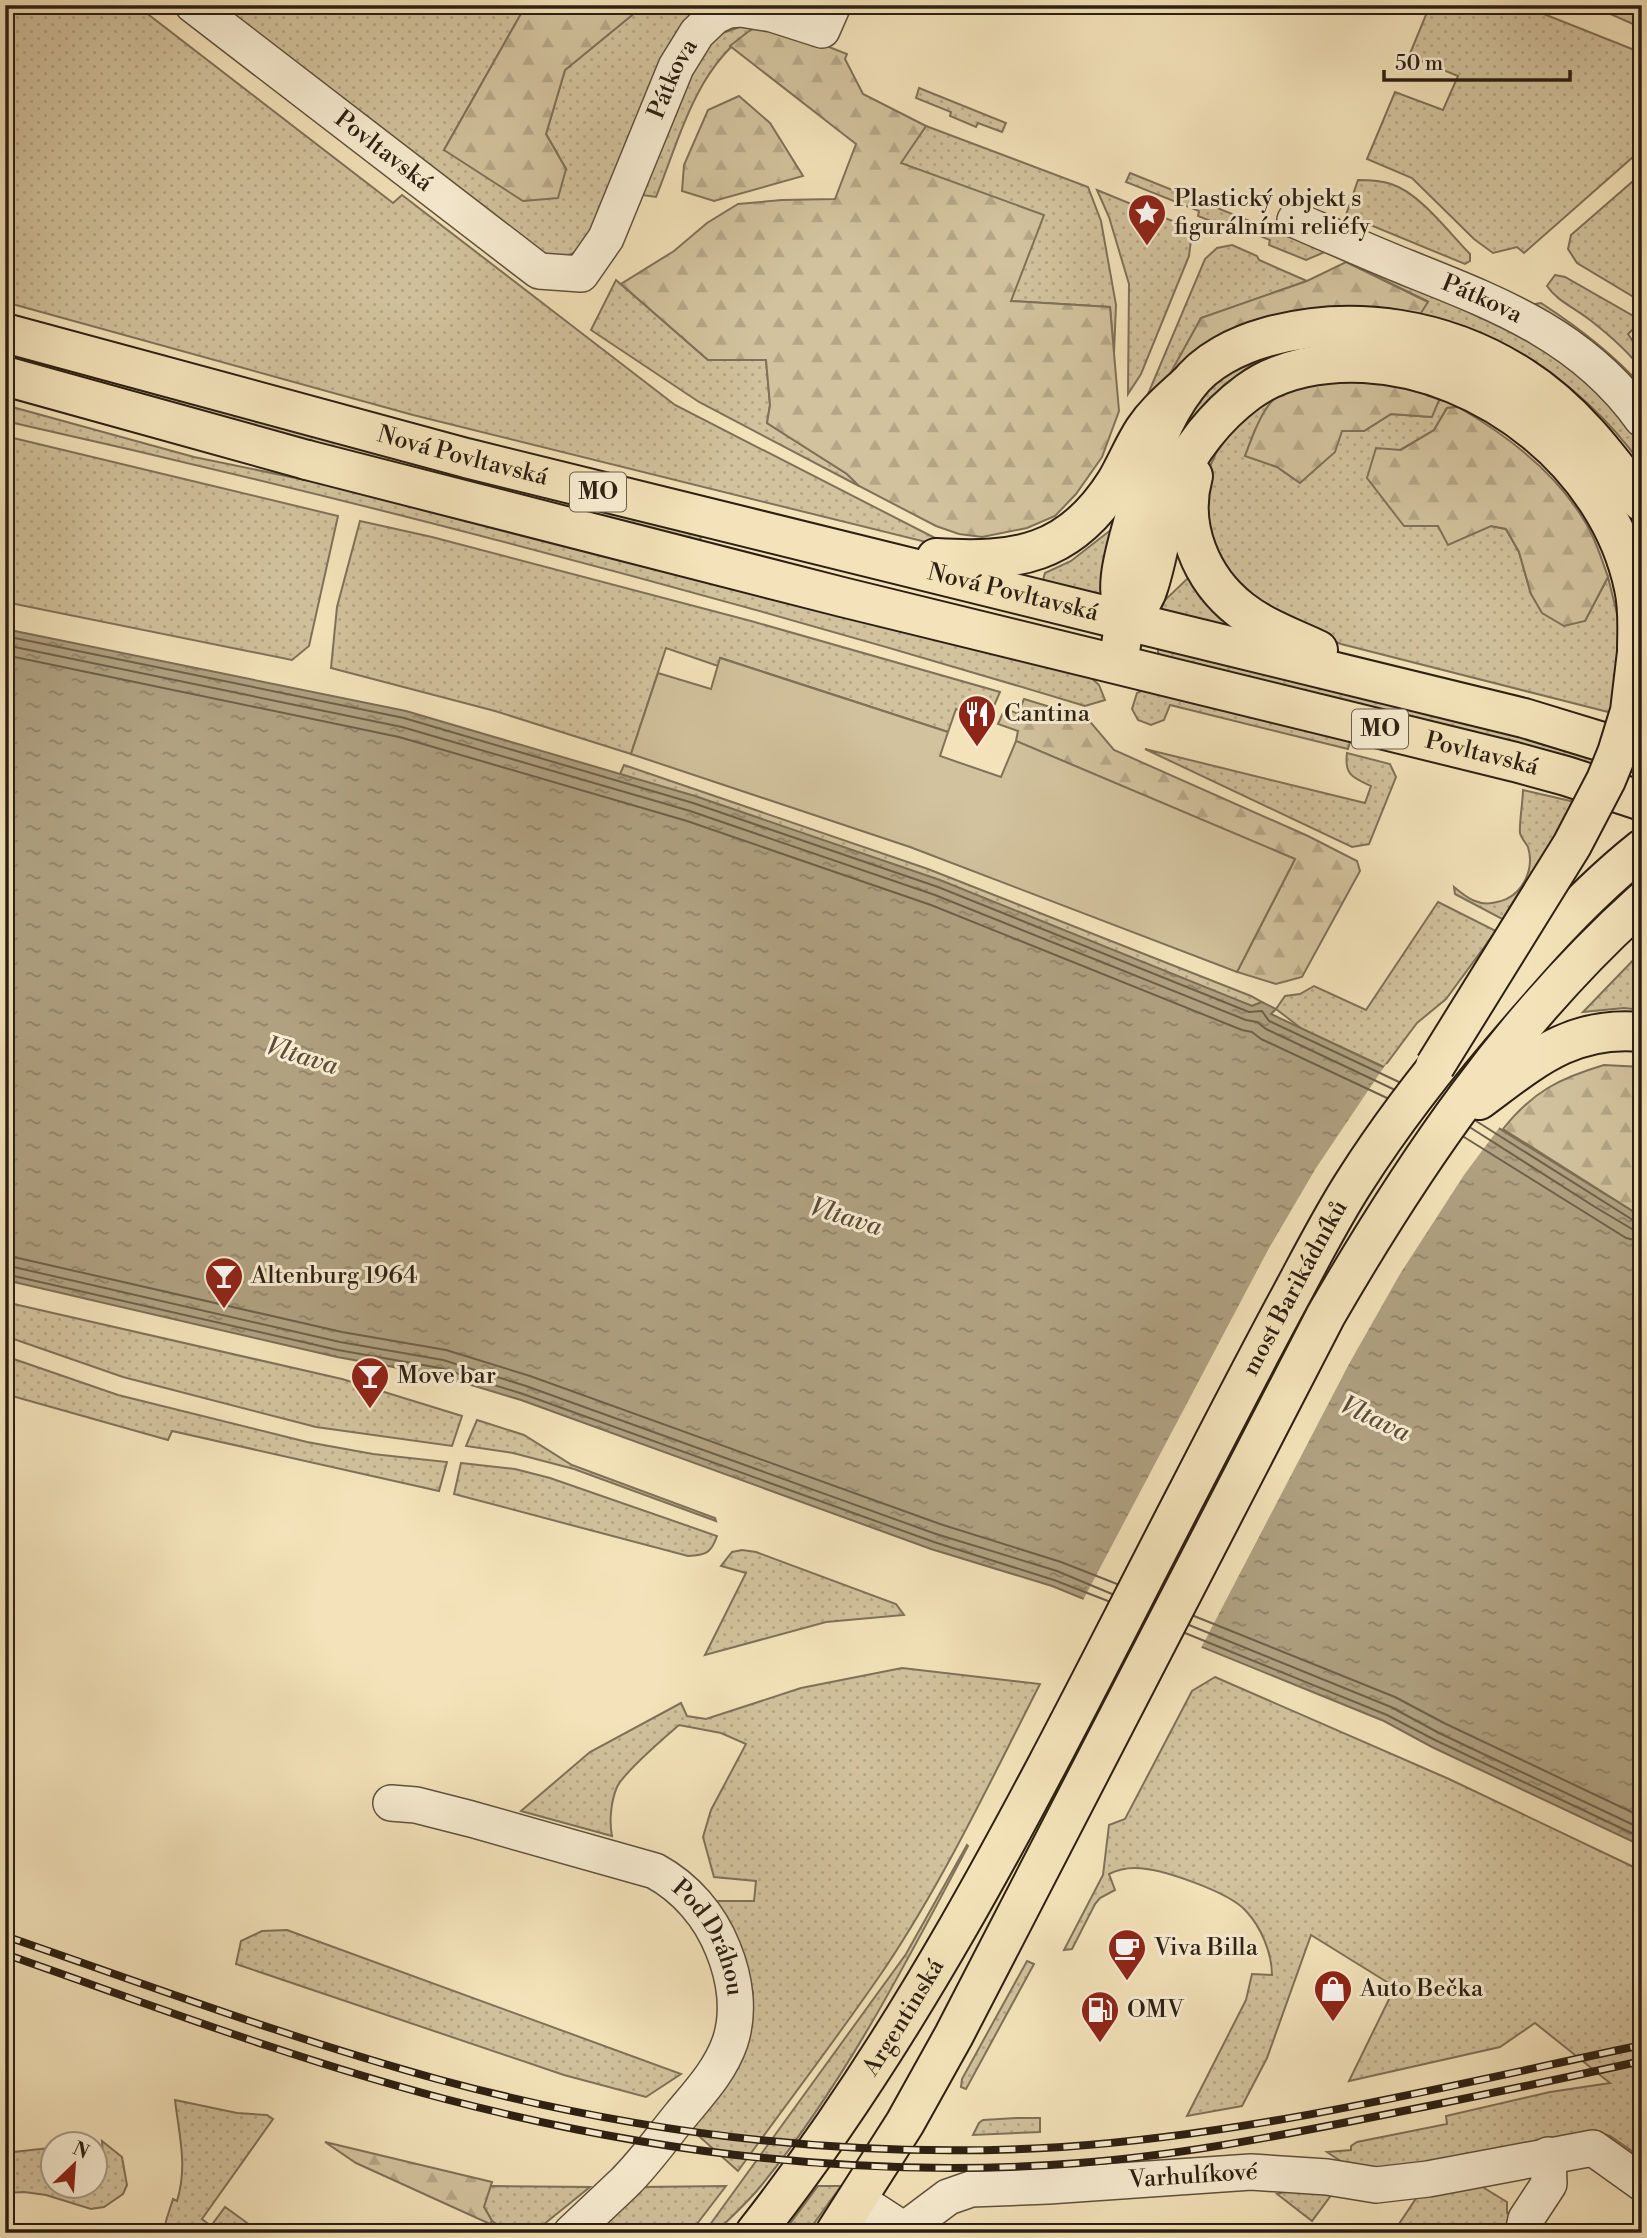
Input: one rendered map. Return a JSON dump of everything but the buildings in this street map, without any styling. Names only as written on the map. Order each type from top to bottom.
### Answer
[{"type":"main road","points":[[843,552],[986,560],[1018,557],[1046,547],[1076,527],[1100,504],[1115,484],[1144,430],[1162,408],[1217,359],[1252,341],[1325,326],[1367,325],[1396,329],[1453,344],[1495,382],[1510,413],[1545,441],[1581,480],[1604,512],[1620,543],[1634,586],[1638,609],[1637,652],[1630,711],[1602,789],[1572,845],[1435,1066]]},
{"type":"main road","name":"Nová Povltavská","points":[[5,333],[354,429],[1126,621]]},
{"type":"main road","points":[[1117,664],[1126,621],[1140,606],[1149,587],[1177,479],[1214,423],[1249,391],[1292,371],[1334,363],[1377,364],[1403,367],[1450,381],[1495,382],[1540,389],[1600,445],[1642,502]]},
{"type":"main road","name":"Nová Povltavská","points":[[5,376],[307,460],[869,604],[1117,664]]},
{"type":"main road","points":[[1126,621],[1120,605],[1119,583],[1142,482],[1162,428],[1188,384]]},
{"type":"main road","points":[[1214,423],[1198,459],[1188,499],[1194,540],[1202,564],[1212,580],[1241,610],[1260,622],[1393,685]]},
{"type":"main road","name":"Povltavská","points":[[1126,621],[1524,718],[1642,754]]},
{"type":"main road","name":"Povltavská","points":[[1117,664],[1528,765],[1642,801]]},
{"type":"main road","name":"most Barikádníků","points":[[1034,1788],[1242,1386],[1355,1181],[1435,1066],[1546,940],[1642,849]]},
{"type":"main road","name":"most Barikádníků","points":[[1072,1805],[1326,1315],[1399,1194],[1476,1082],[1580,961],[1642,902]]},
{"type":"main road","points":[[1447,1125],[1555,1046],[1591,1034],[1642,1032]]},
{"type":"main road","name":"Argentinská","points":[[755,2233],[788,2191],[917,1996],[1034,1788]]},
{"type":"main road","name":"Argentinská","points":[[835,2233],[905,2123],[954,2035],[1072,1805]]},
{"type":"street","name":"Povltavská","points":[[193,5],[539,271],[581,274]]},
{"type":"street","name":"Pátkova","points":[[581,274],[606,238],[676,67],[697,33],[715,16],[728,10],[741,9],[772,13],[822,30],[833,5]]},
{"type":"street","name":"Pátkova","points":[[1295,220],[1497,304],[1557,337],[1623,392],[1642,419]]},
{"type":"street","name":"Pod Dráhou","points":[[391,1803],[416,1805],[471,1819],[655,1871],[671,1880],[700,1909],[720,1942],[735,1988],[735,2016],[730,2042],[715,2074],[626,2180],[571,2233]]},
{"type":"street","name":"Varhulíkové","points":[[858,2200],[904,2230],[948,2197],[971,2189],[1251,2172],[1327,2177],[1376,2185],[1427,2179],[1593,2148],[1642,2183]]},
{"type":"street","points":[[1524,2233],[1526,2219],[1549,2184],[1548,2155]]},
{"type":"green space","points":[[5,5],[136,5],[393,203],[402,195],[675,405],[937,539],[938,545],[413,415],[5,302]]},
{"type":"green space","points":[[215,5],[526,5],[444,150],[566,169],[546,134],[565,70],[637,11],[649,5],[704,5],[597,228],[573,254],[549,257]]},
{"type":"green space","points":[[526,5],[649,5],[637,11],[565,70],[546,134],[566,169],[558,198],[523,201],[444,150]]},
{"type":"green space","points":[[1430,5],[1521,5],[1642,53],[1642,149],[1524,253],[1517,247],[1493,253],[1474,239],[1412,178],[1367,159],[1395,92],[1443,110],[1458,76],[1409,56]]},
{"type":"green space","points":[[1590,5],[1642,5],[1642,28]]},
{"type":"green space","points":[[748,24],[763,24],[741,38],[708,76],[684,123],[656,197],[642,195],[695,63],[717,35]]},
{"type":"green space","points":[[763,24],[847,54],[845,59],[863,94],[926,126],[901,163],[1044,215],[1011,301],[1110,307],[1119,411],[1102,457],[1076,494],[1055,516],[1027,528],[982,537],[959,534],[936,526],[859,486],[847,474],[767,423],[770,405],[766,360],[708,360],[621,284],[674,251],[707,223],[738,204],[835,199],[856,144],[730,46]]},
{"type":"green space","points":[[919,88],[1006,123],[1002,132],[978,123],[976,127],[950,116],[951,112],[916,98]]},
{"type":"green space","points":[[739,96],[770,123],[803,176],[714,201],[682,191],[684,165],[708,110]]},
{"type":"green space","points":[[926,126],[1088,187],[1101,221],[1116,305],[1114,353],[1110,307],[1011,301],[900,163]]},
{"type":"green space","points":[[1130,173],[1287,236],[1289,233],[1328,249],[1306,260],[1269,245],[1270,240],[1226,222],[1223,226],[1198,216],[1199,211],[1126,182]]},
{"type":"green space","points":[[1640,175],[1642,302],[1577,263],[1568,249],[1571,235]]},
{"type":"green space","points":[[1358,180],[1387,183],[1413,196],[1434,214],[1470,254],[1470,261],[1465,264],[1346,215]]},
{"type":"green space","points":[[1097,190],[1180,224],[1191,240],[1189,256],[1141,374],[1128,394],[1129,284],[1109,217]]},
{"type":"green space","points":[[1232,245],[1307,281],[1201,318],[1159,394],[1132,432],[1205,259],[1217,248]]},
{"type":"green space","points":[[1347,257],[1487,315],[1571,363],[1642,441],[1642,465],[1615,431],[1585,401],[1552,374],[1505,346],[1419,316],[1427,301],[1346,262]]},
{"type":"green space","points":[[1346,262],[1428,302],[1419,316],[1380,310],[1159,394],[1201,318],[1307,281]]},
{"type":"green space","points":[[1555,275],[1565,277],[1642,321],[1628,334],[1642,355],[1642,370],[1611,337],[1551,291],[1547,286]]},
{"type":"green space","points":[[616,280],[708,360],[766,360],[770,405],[767,423],[847,474],[859,486],[699,402],[591,330]]},
{"type":"green space","points":[[1541,303],[1619,362],[1642,386],[1642,394],[1540,311],[1535,304]]},
{"type":"green space","points":[[1320,341],[1251,366],[1207,401],[1181,435],[1167,442],[1211,384],[1249,359]]},
{"type":"green space","points":[[5,349],[702,533],[699,544],[569,512],[5,359]]},
{"type":"green space","points":[[1363,381],[1397,386],[1440,398],[1432,417],[1391,414],[1364,431],[1342,431],[1335,452],[1300,483],[1277,467],[1245,456],[1263,413],[1280,395],[1302,387]]},
{"type":"green space","points":[[1440,398],[1458,407],[1447,408],[1434,430],[1400,450],[1491,526],[1506,529],[1519,552],[1531,594],[1585,621],[1608,577],[1619,622],[1621,653],[1612,713],[1341,644],[1303,630],[1236,590],[1204,528],[1207,473],[1216,453],[1232,431],[1273,399],[1255,430],[1245,456],[1277,467],[1300,483],[1342,431],[1364,431],[1391,414],[1431,417]]},
{"type":"green space","points":[[5,405],[194,457],[349,489],[1088,675],[1099,685],[1105,700],[1085,706],[817,627],[548,553],[5,421]]},
{"type":"green space","points":[[1458,407],[1527,454],[1557,484],[1586,524],[1608,577],[1585,621],[1564,626],[1542,613],[1531,594],[1519,552],[1506,529],[1491,526],[1448,545],[1438,526],[1404,526],[1367,478],[1376,448],[1401,450],[1434,430],[1447,408]]},
{"type":"green space","points":[[5,436],[338,516],[309,646],[292,660],[5,602]]},
{"type":"green space","points":[[360,521],[432,537],[751,621],[1000,692],[988,720],[956,709],[948,732],[721,658],[718,666],[666,648],[631,754],[495,711],[331,668],[337,607]]},
{"type":"green space","points":[[1112,529],[1102,597],[1044,583],[1045,573],[1071,561]]},
{"type":"green space","points":[[1188,578],[1192,579],[1233,627],[1227,629],[1163,611],[1161,608],[1164,601]]},
{"type":"green space","points":[[1158,646],[1598,753],[1593,769],[1167,660],[1158,653]]},
{"type":"green space","points":[[720,658],[948,732],[940,756],[1001,777],[1016,741],[1295,859],[1237,972],[910,847],[631,754],[658,673],[711,689]]},
{"type":"green space","points":[[1148,688],[1323,732],[1350,742],[1348,749],[1170,705],[1164,720],[1151,725],[1138,720],[1132,709],[1137,693]]},
{"type":"green space","points":[[1024,699],[1087,718],[1114,750],[1308,836],[1357,861],[1360,871],[1302,977],[1276,984],[1237,972],[1295,859],[1016,741],[1018,731],[998,724],[1005,708],[1018,714]]},
{"type":"green space","points":[[1145,749],[1365,803],[1371,786],[1351,775],[1347,766],[1347,753],[1390,764],[1396,777],[1369,844],[1352,847]]},
{"type":"green space","points":[[624,765],[928,869],[1262,1002],[1252,1006],[620,774]]},
{"type":"green space","points":[[1523,790],[1579,803],[1504,920],[1455,894],[1454,887],[1469,898],[1485,903],[1506,899],[1520,888],[1530,865],[1528,847],[1520,833]]},
{"type":"green space","points":[[1438,902],[1496,931],[1446,999],[1417,1023],[1384,1067],[1302,1029],[1276,1009],[1285,996],[1300,994],[1314,986],[1366,1010]]},
{"type":"green space","points":[[1642,951],[1642,1010],[1624,1008],[1583,1012]]},
{"type":"green space","points":[[1604,1065],[1642,1067],[1642,1217],[1503,1129],[1525,1105],[1548,1088],[1574,1075]]},
{"type":"green space","points":[[5,1302],[342,1379],[462,1416],[452,1446],[316,1427],[123,1377],[5,1336]]},
{"type":"green space","points":[[5,1356],[118,1395],[307,1442],[373,1454],[447,1462],[439,1491],[172,1431],[168,1440],[5,1394]]},
{"type":"green space","points":[[477,1420],[524,1435],[572,1465],[715,1518],[716,1521],[574,1469],[513,1453],[466,1446]]},
{"type":"green space","points":[[461,1463],[515,1469],[550,1478],[717,1536],[707,1552],[688,1556],[454,1494]]},
{"type":"green space","points":[[732,1552],[756,1552],[896,1604],[904,1615],[826,1622],[705,1655],[746,1573],[721,1566]]},
{"type":"green space","points":[[902,1668],[1040,1684],[967,1828],[907,1934],[849,2019],[738,2171],[691,2129],[752,2019],[753,1993],[737,1938],[716,1901],[754,1901],[756,1881],[714,1877],[703,1837],[711,1810],[746,1744],[721,1733],[679,1725],[621,1780],[613,1798],[612,1836],[521,1811],[590,1752],[681,1703],[687,1716],[706,1719],[801,1688]]},
{"type":"green space","points":[[1215,1677],[1449,1779],[1642,1871],[1642,2158],[1610,2136],[1594,2131],[1407,2171],[1348,2166],[1327,2152],[1351,2150],[1351,2146],[1357,2142],[1447,2124],[1446,2116],[1550,2092],[1610,2083],[1535,2023],[1500,2047],[1349,2081],[1395,1987],[1311,1935],[1267,2058],[1242,2106],[1187,2116],[1246,2000],[1252,1974],[1272,1975],[1268,1949],[1251,1917],[1225,1896],[1194,1882],[1147,1869],[1125,1869],[1109,1874],[1115,1890],[1100,1898],[1072,1949],[1064,1950],[1103,1875],[1109,1825],[1125,1819],[1192,1691]]},
{"type":"green space","points":[[967,1845],[897,1978],[819,2107],[791,2148],[750,2199],[715,2233],[704,2233],[906,1954]]},
{"type":"green space","points":[[287,1930],[681,2074],[646,2097],[564,2075],[236,1964],[241,1941],[262,1931]]},
{"type":"green space","points":[[1027,1961],[1034,1964],[966,2089],[961,2087],[962,2079]]},
{"type":"green space","points":[[175,2100],[237,2113],[267,2115],[273,2119],[202,2219],[211,2226],[225,2207],[261,2233],[165,2233],[173,2199],[177,2201],[182,2175],[182,2150]]},
{"type":"green space","points":[[1040,2118],[1040,2132],[973,2135],[983,2120]]},
{"type":"green space","points":[[325,2142],[492,2182],[484,2207],[492,2221],[490,2224],[356,2163]]},
{"type":"green space","points":[[108,2146],[122,2157],[127,2185],[123,2194],[104,2207],[91,2209],[62,2200],[108,2200]]},
{"type":"green space","points":[[38,2149],[38,2194],[5,2193],[5,2153]]},
{"type":"green space","points":[[1476,2183],[1507,2202],[1507,2213],[1543,2233],[1393,2233],[1419,2194]]},
{"type":"green space","points":[[491,2186],[590,2187],[533,2233],[510,2233],[492,2221],[484,2207],[486,2194]]},
{"type":"green space","points":[[726,2186],[690,2233],[596,2233],[640,2187]]},
{"type":"green space","points":[[818,2186],[841,2186],[807,2233],[783,2233]]},
{"type":"green space","points":[[1335,2190],[1312,2221],[1277,2194],[1288,2191]]},
{"type":"water","name":"Vltava","points":[[5,629],[406,711],[695,796],[940,880],[1252,1006],[1262,1002],[1276,1009],[1271,1014],[1455,1101],[1642,1217],[1642,1846],[1432,1747],[1384,1721],[1052,1586],[931,1549],[521,1400],[438,1375],[337,1357],[5,1280]]},
{"type":"pier","points":[[1386,1064],[1456,1097],[1502,1124],[1464,1175],[1400,1274],[1349,1364],[1200,1650],[1082,1602],[1268,1250],[1316,1168]]},
{"type":"railway","points":[[5,1936],[274,2029],[437,2079],[591,2115],[669,2128],[825,2146],[983,2150],[1135,2141],[1281,2120],[1642,2045]]},
{"type":"railway","points":[[5,1954],[279,2049],[445,2099],[601,2134],[759,2158],[839,2164],[919,2168],[999,2167],[1148,2156],[1319,2128],[1642,2061]]},
{"type":"place","name":"Plastický objekt s figurálními reliéfy","points":[[1147,247]]},
{"type":"place","name":"Cantina","points":[[977,748]]},
{"type":"place","name":"Altenburg 1964","points":[[224,1310]]},
{"type":"place","name":"Move bar","points":[[370,1410]]},
{"type":"place","name":"Viva Billa","points":[[1127,1982]]},
{"type":"place","name":"Auto Bečka","points":[[1333,2023]]},
{"type":"place","name":"OMV","points":[[1100,2044]]}]
